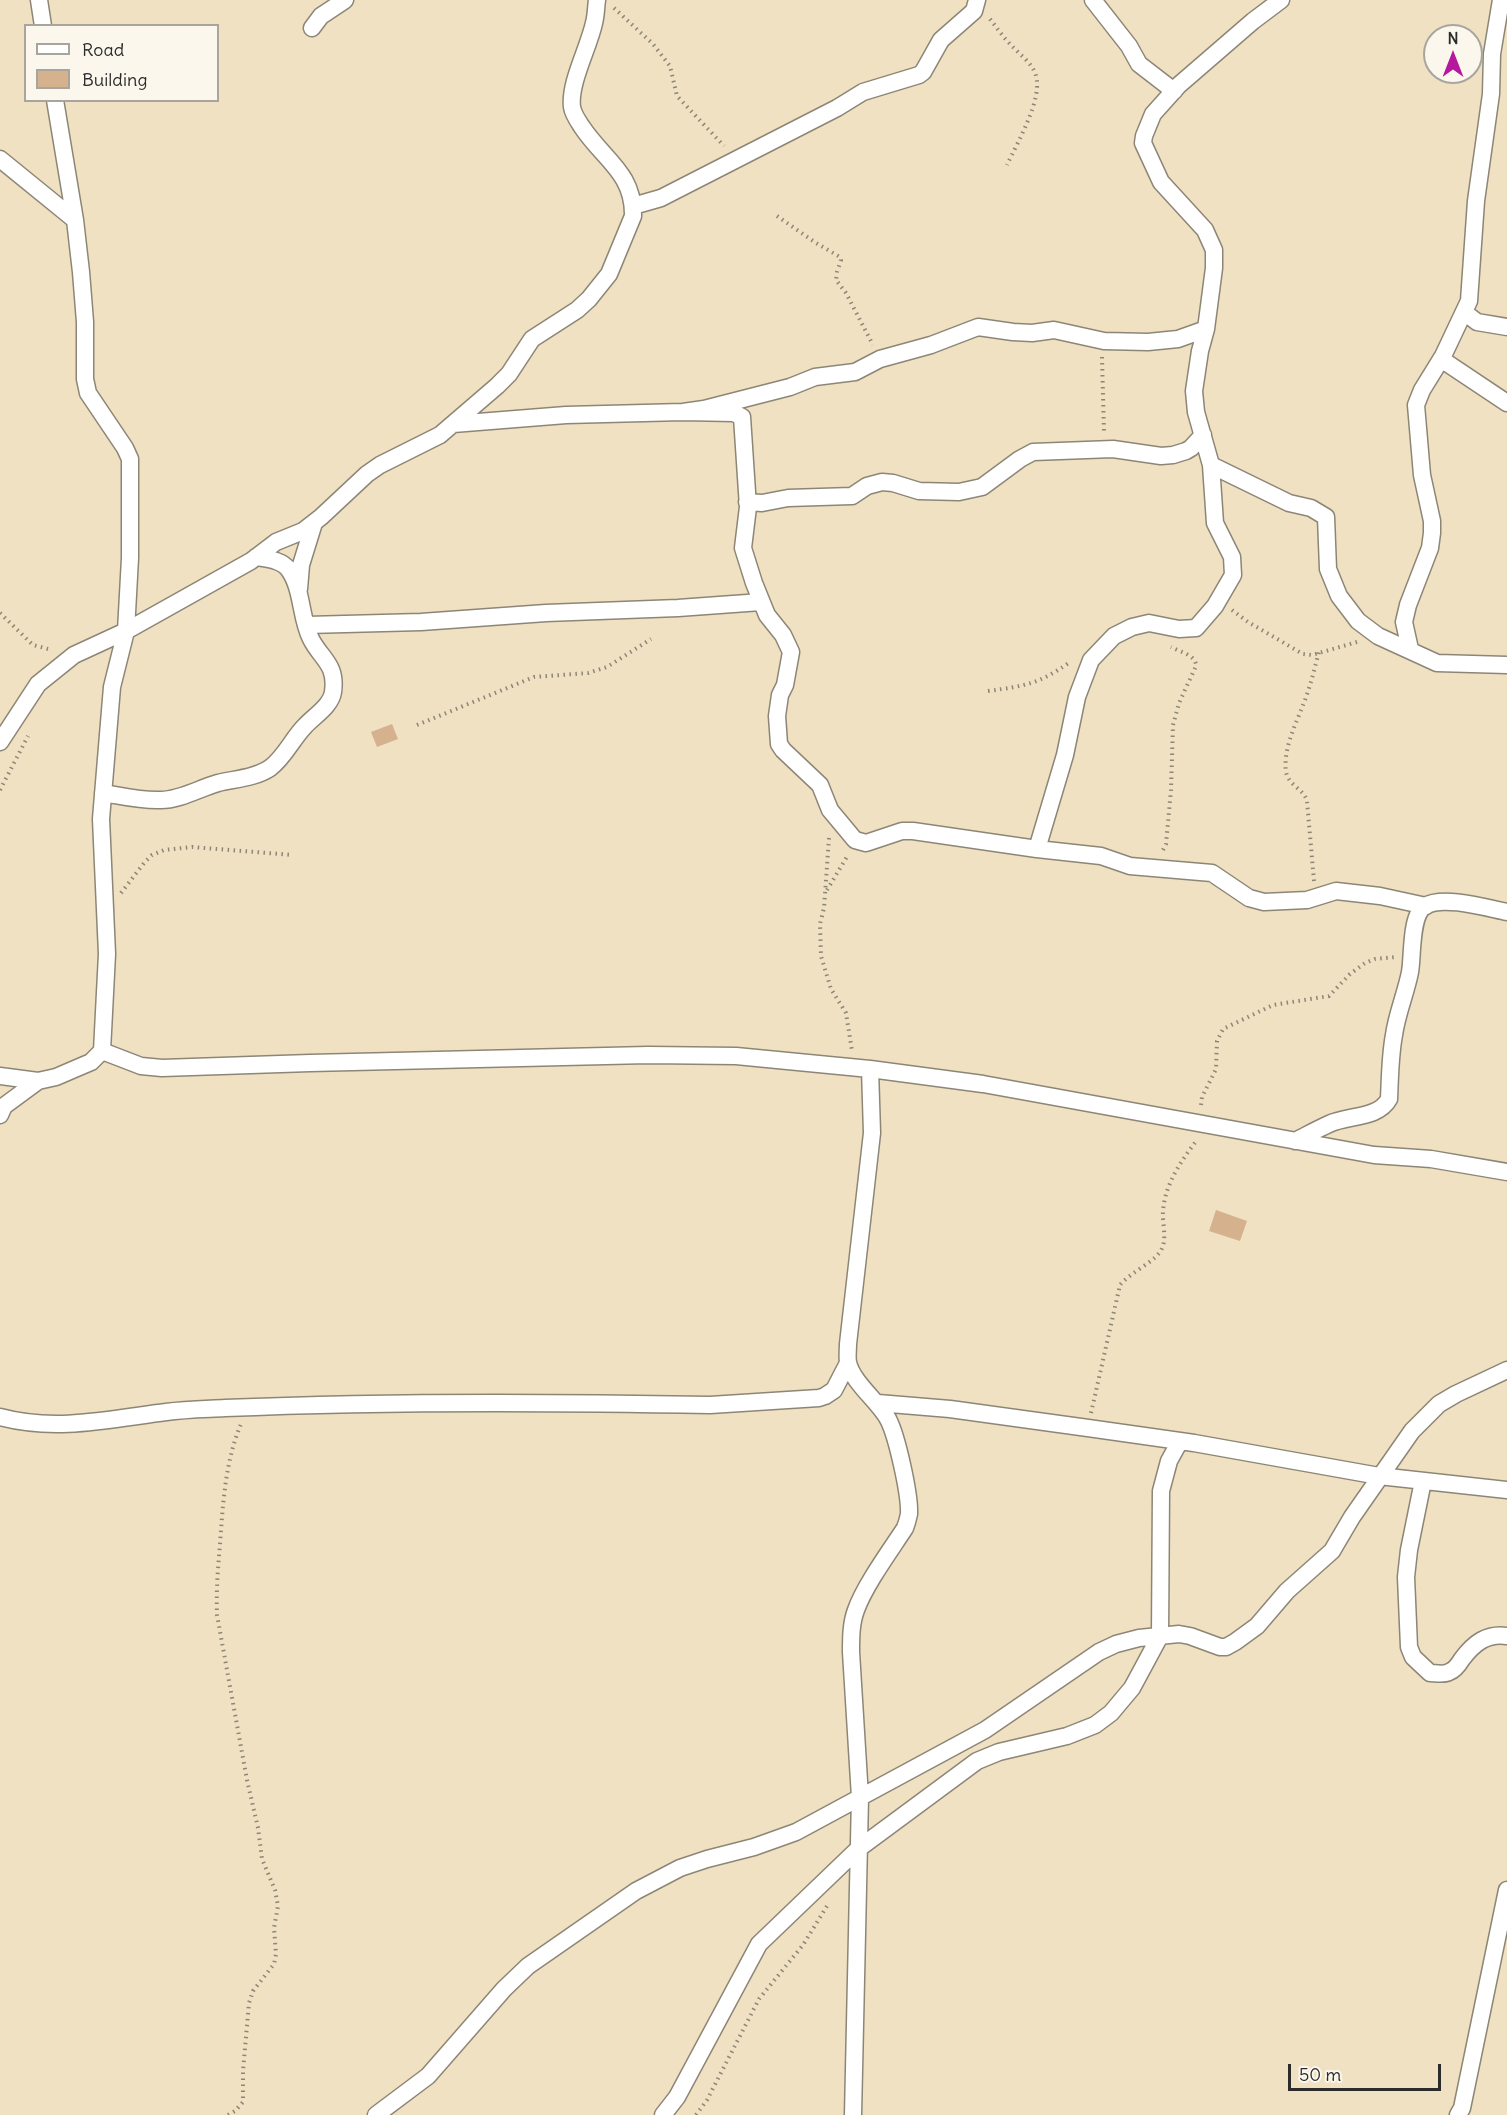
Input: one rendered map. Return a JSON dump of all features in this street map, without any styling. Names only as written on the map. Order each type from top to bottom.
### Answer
[{"type":"street","points":[[39,0],[43,24]]},
{"type":"street","points":[[312,28],[321,16],[345,0]]},
{"type":"street","points":[[1093,0],[1129,46],[1139,64],[1174,91]]},
{"type":"street","points":[[1038,849],[1065,755],[1077,697],[1091,660],[1114,636],[1132,627],[1149,623],[1179,629],[1196,628],[1219,600],[1233,575],[1229,550],[1215,523],[1211,465],[1196,412],[1194,391],[1206,329],[1214,268],[1214,250],[1205,230],[1161,182],[1143,143],[1153,114],[1174,91],[1253,21],[1281,0]]},
{"type":"street","points":[[1410,649],[1404,622],[1408,605],[1430,548],[1432,533],[1432,521],[1422,475],[1416,405],[1469,301],[1476,201],[1491,94],[1492,54],[1501,0]]},
{"type":"street","points":[[0,742],[38,684],[74,655],[126,631],[256,557],[276,542],[303,531],[366,474],[430,441],[453,424],[497,387],[509,374],[532,339],[577,310],[589,299],[609,274],[633,216],[631,192],[624,178],[613,161],[591,140],[572,107],[573,91],[595,22],[604,3]]},
{"type":"street","points":[[633,206],[661,198],[837,108],[863,92],[918,75],[923,72],[941,40],[969,16],[977,3]]},
{"type":"street","points":[[0,1076],[38,1081],[56,1077],[91,1062],[102,1051],[108,954],[101,819],[112,687],[126,631],[130,558],[130,459],[88,393],[85,379],[83,293],[75,220],[55,102]]},
{"type":"street","points":[[0,159],[75,220]]},
{"type":"street","points":[[1464,312],[1477,322],[1507,327]]},
{"type":"street","points":[[683,412],[704,409],[790,387],[815,377],[855,372],[880,359],[931,345],[978,327],[1032,333],[1045,330],[1064,331],[1104,341],[1148,342],[1178,339],[1206,329]]},
{"type":"street","points":[[1441,359],[1465,377],[1507,402]]},
{"type":"street","points":[[453,424],[566,415],[683,412],[734,413],[741,416],[747,502],[747,525],[743,548],[767,615],[783,635],[791,652],[777,716],[779,744],[820,785],[831,810],[846,832],[855,840],[862,843],[902,831],[913,831],[1101,856],[1130,866],[1212,873],[1249,898],[1264,902],[1288,899],[1307,900],[1336,891],[1380,896],[1426,906]]},
{"type":"street","points":[[747,502],[762,503],[788,498],[852,496],[867,486],[882,482],[919,490],[959,492],[982,487],[1033,452],[1104,450],[1161,456],[1173,455],[1191,448],[1203,435]]},
{"type":"street","points":[[1211,465],[1289,503],[1311,508],[1326,517],[1328,569],[1339,596],[1358,621],[1378,636],[1437,663],[1507,665]]},
{"type":"street","points":[[299,598],[301,565],[314,523]]},
{"type":"street","points":[[103,793],[138,800],[164,800],[218,783],[261,773],[285,753],[298,733],[328,704],[333,694],[333,682],[328,662],[310,639],[295,581],[284,564],[256,557]]},
{"type":"street","points":[[307,625],[421,622],[762,602]]},
{"type":"street","points":[[1296,1141],[1331,1123],[1374,1112],[1385,1106],[1389,1099],[1393,1036],[1399,1007],[1408,982],[1418,914],[1426,906],[1435,902],[1449,902],[1507,912]]},
{"type":"street","points":[[102,1051],[141,1066],[162,1068],[648,1054],[736,1056],[983,1084],[1374,1155],[1431,1159],[1507,1172]]},
{"type":"street","points":[[854,2115],[860,1797],[851,1653],[852,1629],[855,1611],[862,1597],[905,1528],[909,1517],[903,1474],[889,1421],[878,1403],[853,1376],[848,1363],[848,1344],[872,1132],[862,1069]]},
{"type":"street","points":[[0,1114],[4,1106],[38,1081]]},
{"type":"street","points":[[0,1417],[40,1424],[67,1424],[170,1411],[342,1403],[711,1405],[819,1398],[834,1390],[848,1363]]},
{"type":"street","points":[[376,2115],[428,2076],[504,1989],[528,1966],[636,1892],[680,1868],[754,1847],[796,1832],[985,1730],[1099,1652],[1116,1644],[1139,1638],[1179,1634],[1215,1646],[1223,1647],[1235,1642],[1257,1626],[1287,1591],[1332,1551],[1379,1476],[1412,1431],[1439,1404],[1507,1370]]},
{"type":"street","points":[[878,1403],[950,1409],[1088,1428],[1180,1441],[1379,1476],[1507,1490]]},
{"type":"street","points":[[663,2115],[677,2097],[759,1944],[858,1850],[977,1761],[999,1752],[1067,1736],[1095,1725],[1104,1719],[1132,1688],[1160,1636],[1161,1491],[1169,1461],[1180,1441]]},
{"type":"street","points":[[1423,1481],[1406,1577],[1409,1647],[1413,1657],[1430,1673],[1445,1673],[1457,1666],[1479,1641],[1492,1636],[1507,1636]]},
{"type":"street","points":[[1460,2115],[1507,1890]]},
{"type":"path","points":[[604,3],[653,44],[670,66],[677,96],[682,103],[737,158]]},
{"type":"path","points":[[977,3],[1030,64],[1036,74],[1038,84],[1031,111],[1007,165]]},
{"type":"path","points":[[777,216],[840,257],[836,280],[851,302],[880,359]]},
{"type":"path","points":[[1104,341],[1102,360],[1104,450]]},
{"type":"path","points":[[1219,600],[1248,622],[1303,654],[1312,655],[1378,636]]},
{"type":"path","points":[[0,613],[33,645],[74,655]]},
{"type":"path","points":[[417,725],[534,677],[588,673],[607,667],[651,639]]},
{"type":"path","points":[[1153,867],[1166,844],[1171,790],[1173,725],[1179,703],[1196,666],[1193,658],[1161,643]]},
{"type":"path","points":[[1315,896],[1307,801],[1303,793],[1288,778],[1286,760],[1293,725],[1303,705],[1319,652]]},
{"type":"path","points":[[988,691],[1029,685],[1050,677],[1074,660]]},
{"type":"path","points":[[831,810],[825,892],[820,924],[821,956],[831,989],[846,1013],[862,1069]]},
{"type":"path","points":[[825,892],[846,857],[862,843]]},
{"type":"path","points":[[105,908],[126,889],[152,855],[164,850],[192,847],[293,855]]},
{"type":"path","points":[[1088,1428],[1120,1285],[1128,1276],[1161,1251],[1164,1241],[1163,1212],[1172,1177],[1204,1125],[1202,1097],[1216,1070],[1217,1041],[1223,1029],[1273,1005],[1329,996],[1350,974],[1375,959],[1412,956]]},
{"type":"path","points":[[228,2115],[243,2102],[243,2071],[249,2003],[253,1991],[274,1964],[276,1954],[274,1928],[278,1906],[275,1890],[262,1859],[217,1615],[216,1596],[223,1504],[236,1436],[249,1407]]},
{"type":"path","points":[[696,2115],[713,2090],[759,1999],[803,1945],[830,1901]]},
{"type":"building","points":[[392,724],[398,739],[377,747],[371,732]]},
{"type":"building","points":[[1216,1210],[1247,1221],[1240,1241],[1209,1231]]}]
